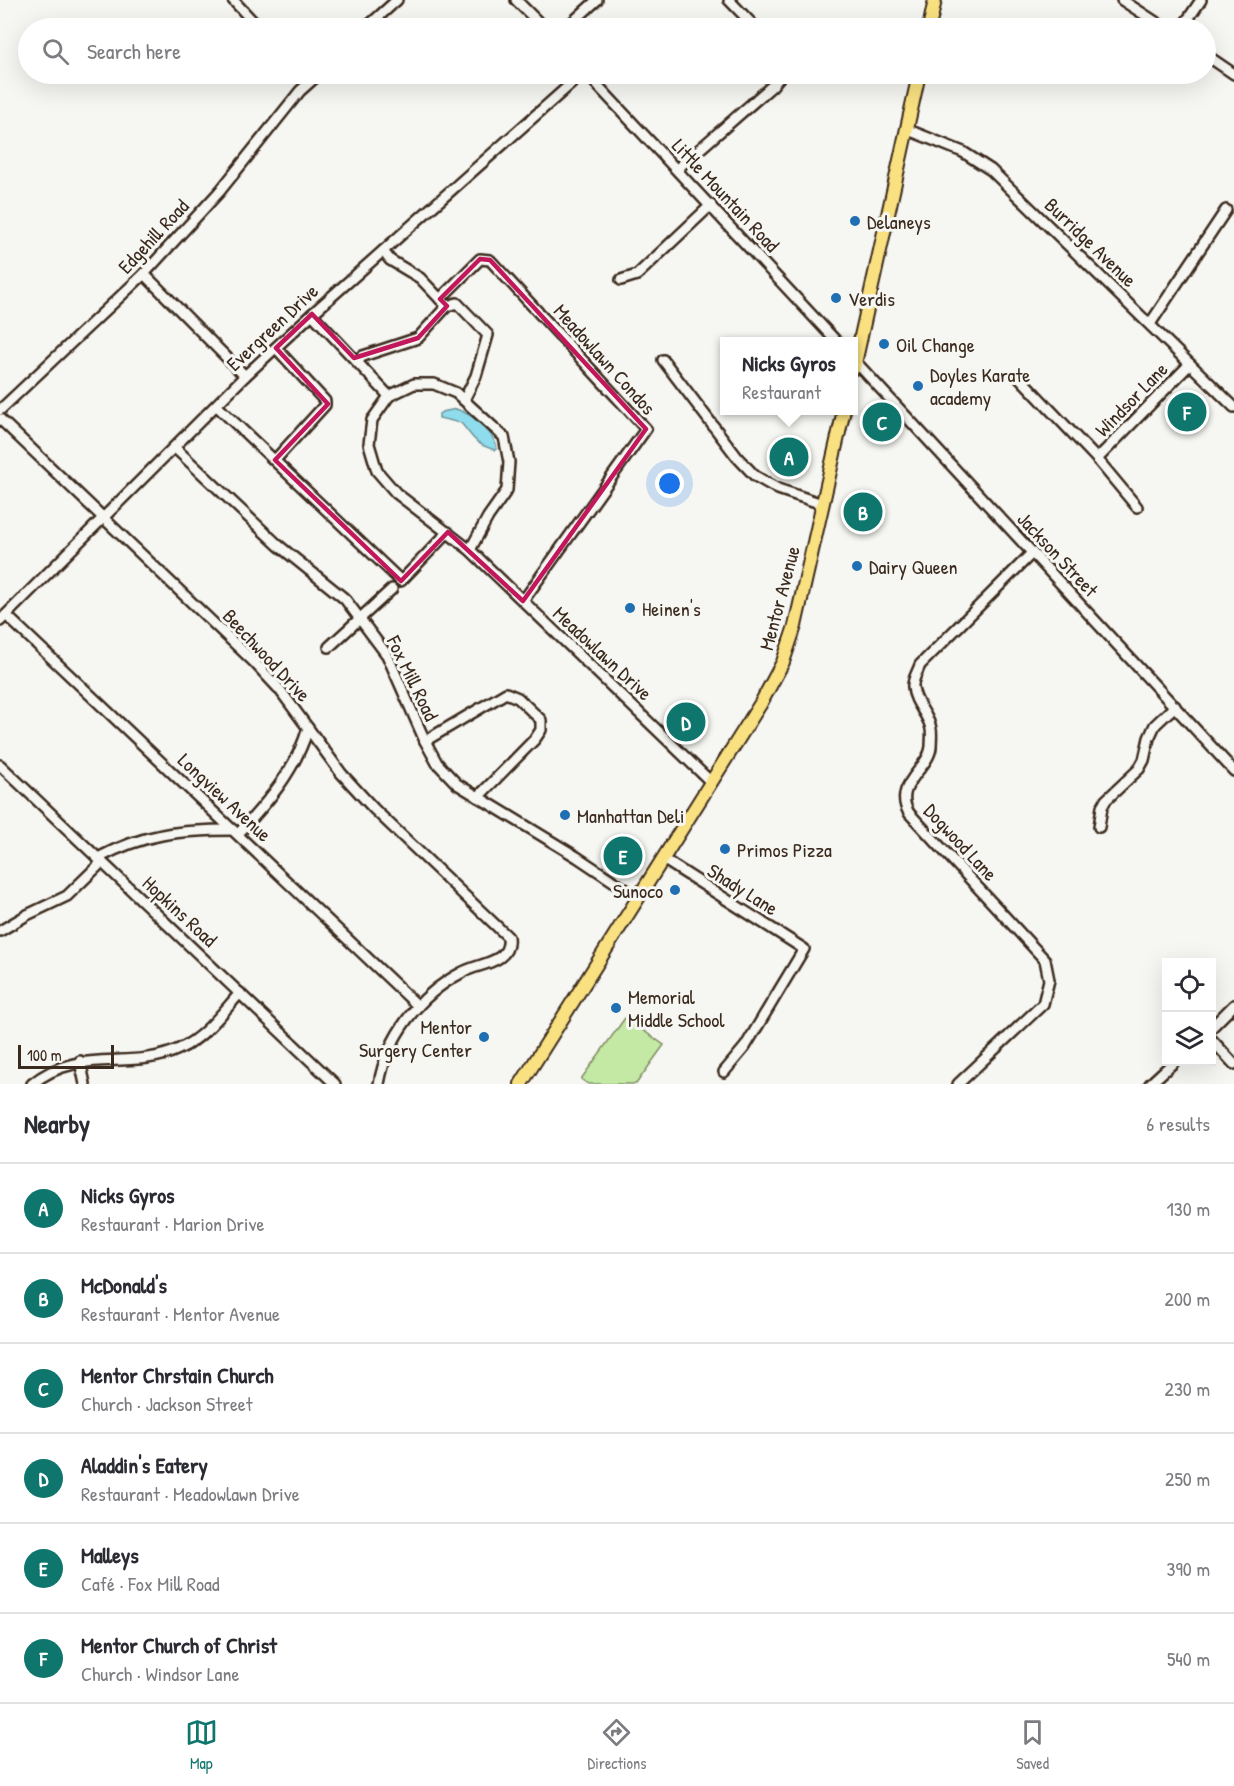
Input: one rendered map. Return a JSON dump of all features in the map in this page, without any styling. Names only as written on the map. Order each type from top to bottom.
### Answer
[{"type":"main road","points":[[931,18],[935,0]]},
{"type":"main road","points":[[858,345],[917,84]]},
{"type":"main road","name":"Mentor Avenue","points":[[521,1084],[773,683],[795,626],[843,415]]},
{"type":"street","points":[[233,0],[250,18]]},
{"type":"street","points":[[377,18],[397,0]]},
{"type":"street","points":[[516,0],[534,18]]},
{"type":"street","points":[[577,18],[597,0]]},
{"type":"street","points":[[729,0],[746,18]]},
{"type":"street","points":[[1122,0],[1150,18]]},
{"type":"street","points":[[1189,18],[1201,0]]},
{"type":"street","points":[[1216,62],[1234,74]]},
{"type":"street","name":"Edgehill Road","points":[[0,410],[144,274],[220,191],[308,84]]},
{"type":"street","name":"Evergreen Drive","points":[[3,618],[245,376],[571,84]]},
{"type":"street","name":"Little Mountain Road","points":[[597,84],[832,337]]},
{"type":"street","points":[[677,168],[774,84]]},
{"type":"street","name":"Burridge Avenue","points":[[906,129],[963,152],[991,170],[1234,407]]},
{"type":"street","points":[[621,280],[637,275],[711,205]]},
{"type":"street","points":[[1150,324],[1226,210]]},
{"type":"street","points":[[382,251],[390,260],[420,278],[444,302],[457,303],[488,335],[476,375],[464,400]]},
{"type":"street","name":"Meadowlawn Condos","points":[[357,361],[363,356],[418,338],[480,259],[490,260],[646,429],[523,601]]},
{"type":"street","points":[[144,274],[245,376]]},
{"type":"street","points":[[312,314],[389,396],[414,384],[434,384],[456,393],[504,437],[509,462],[507,490],[488,516],[470,550]]},
{"type":"street","points":[[275,460],[325,405],[325,401],[276,348]]},
{"type":"street","points":[[663,360],[737,457],[755,476],[778,489],[822,504]]},
{"type":"street","name":"Windsor Lane","points":[[1097,459],[1190,363]]},
{"type":"street","name":"Jackson Street","points":[[858,367],[1234,771]]},
{"type":"street","name":"Windsor Lane","points":[[1020,378],[1097,459],[1137,507]]},
{"type":"street","name":"Meadowlawn Drive","points":[[389,396],[372,420],[369,444],[377,471],[396,493],[470,550],[711,782]]},
{"type":"street","points":[[217,406],[401,581],[448,532]]},
{"type":"street","name":"Beechwood Drive","points":[[0,419],[261,669],[289,702],[322,748],[388,824],[505,933],[509,942],[499,958],[453,977],[418,1006]]},
{"type":"street","name":"Fox Mill Road","points":[[175,448],[278,545],[345,599],[387,655],[424,741],[447,774],[457,784],[577,857],[637,897]]},
{"type":"street","name":"Dogwood Lane","points":[[958,1084],[1043,1004],[1049,980],[1045,960],[904,805],[910,781],[931,751],[931,727],[919,706],[912,685],[920,665],[1032,553]]},
{"type":"street","points":[[329,647],[392,589]]},
{"type":"street","name":"Longview Avenue","points":[[3,618],[235,832],[418,1006]]},
{"type":"street","points":[[424,741],[506,693],[518,698],[540,720],[541,730],[535,740],[478,797]]},
{"type":"street","points":[[1099,827],[1102,807],[1106,800],[1139,769],[1155,725],[1175,706]]},
{"type":"street","points":[[0,931],[67,896],[100,860],[144,838],[170,832],[235,832],[269,799],[301,750],[308,728]]},
{"type":"street","points":[[301,750],[322,748]]},
{"type":"street","name":"Hopkins Road","points":[[0,765],[336,1084]]},
{"type":"street","name":"Shady Lane","points":[[663,859],[804,949],[745,1047],[724,1072]]},
{"type":"street","points":[[32,1084],[55,1069],[80,1061],[144,1057],[178,1050],[193,1041],[240,993]]},
{"type":"street","points":[[1216,1023],[1234,1005]]},
{"type":"street","points":[[379,1084],[395,1037],[418,1006]]},
{"type":"street","points":[[1216,1044],[1234,1064]]},
{"type":"street","points":[[80,1061],[85,1084]]},
{"type":"street","points":[[1150,1084],[1170,1066]]},
{"type":"highlighted area","points":[[480,259],[490,260],[646,429],[523,601],[448,532],[401,581],[275,460],[328,404],[276,348],[312,314],[354,358],[418,338],[447,306],[440,299]]},
{"type":"green space","points":[[625,1018],[664,1045],[636,1084],[588,1084],[581,1079]]},
{"type":"water","points":[[456,409],[475,419],[487,430],[495,442],[497,448],[495,450],[478,442],[461,423],[439,418],[442,412]]},
{"type":"place","name":"Delaneys","points":[[855,221]]},
{"type":"place","name":"Verdis","points":[[836,298]]},
{"type":"place","name":"Oil Change","points":[[884,344]]},
{"type":"place","name":"Doyles Karate academy","points":[[918,386]]},
{"type":"place","name":"Mentor Church of Christ","points":[[1187,412]]},
{"type":"place","name":"Mentor Chrstain Church","points":[[882,422]]},
{"type":"place","name":"Nicks Gyros","points":[[789,457]]},
{"type":"place","name":"McDonald's","points":[[863,512]]},
{"type":"place","name":"Dairy Queen","points":[[857,566]]},
{"type":"place","name":"Heinen's","points":[[630,608]]},
{"type":"place","name":"Aladdin's Eatery","points":[[686,722]]},
{"type":"place","name":"Manhattan Deli","points":[[565,815]]},
{"type":"place","name":"Primos Pizza","points":[[725,849]]},
{"type":"place","name":"Malleys","points":[[623,856]]},
{"type":"place","name":"Sunoco","points":[[675,890]]},
{"type":"place","name":"Memorial Middle School","points":[[616,1008]]},
{"type":"place","name":"Mentor Surgery Center","points":[[484,1037]]}]
